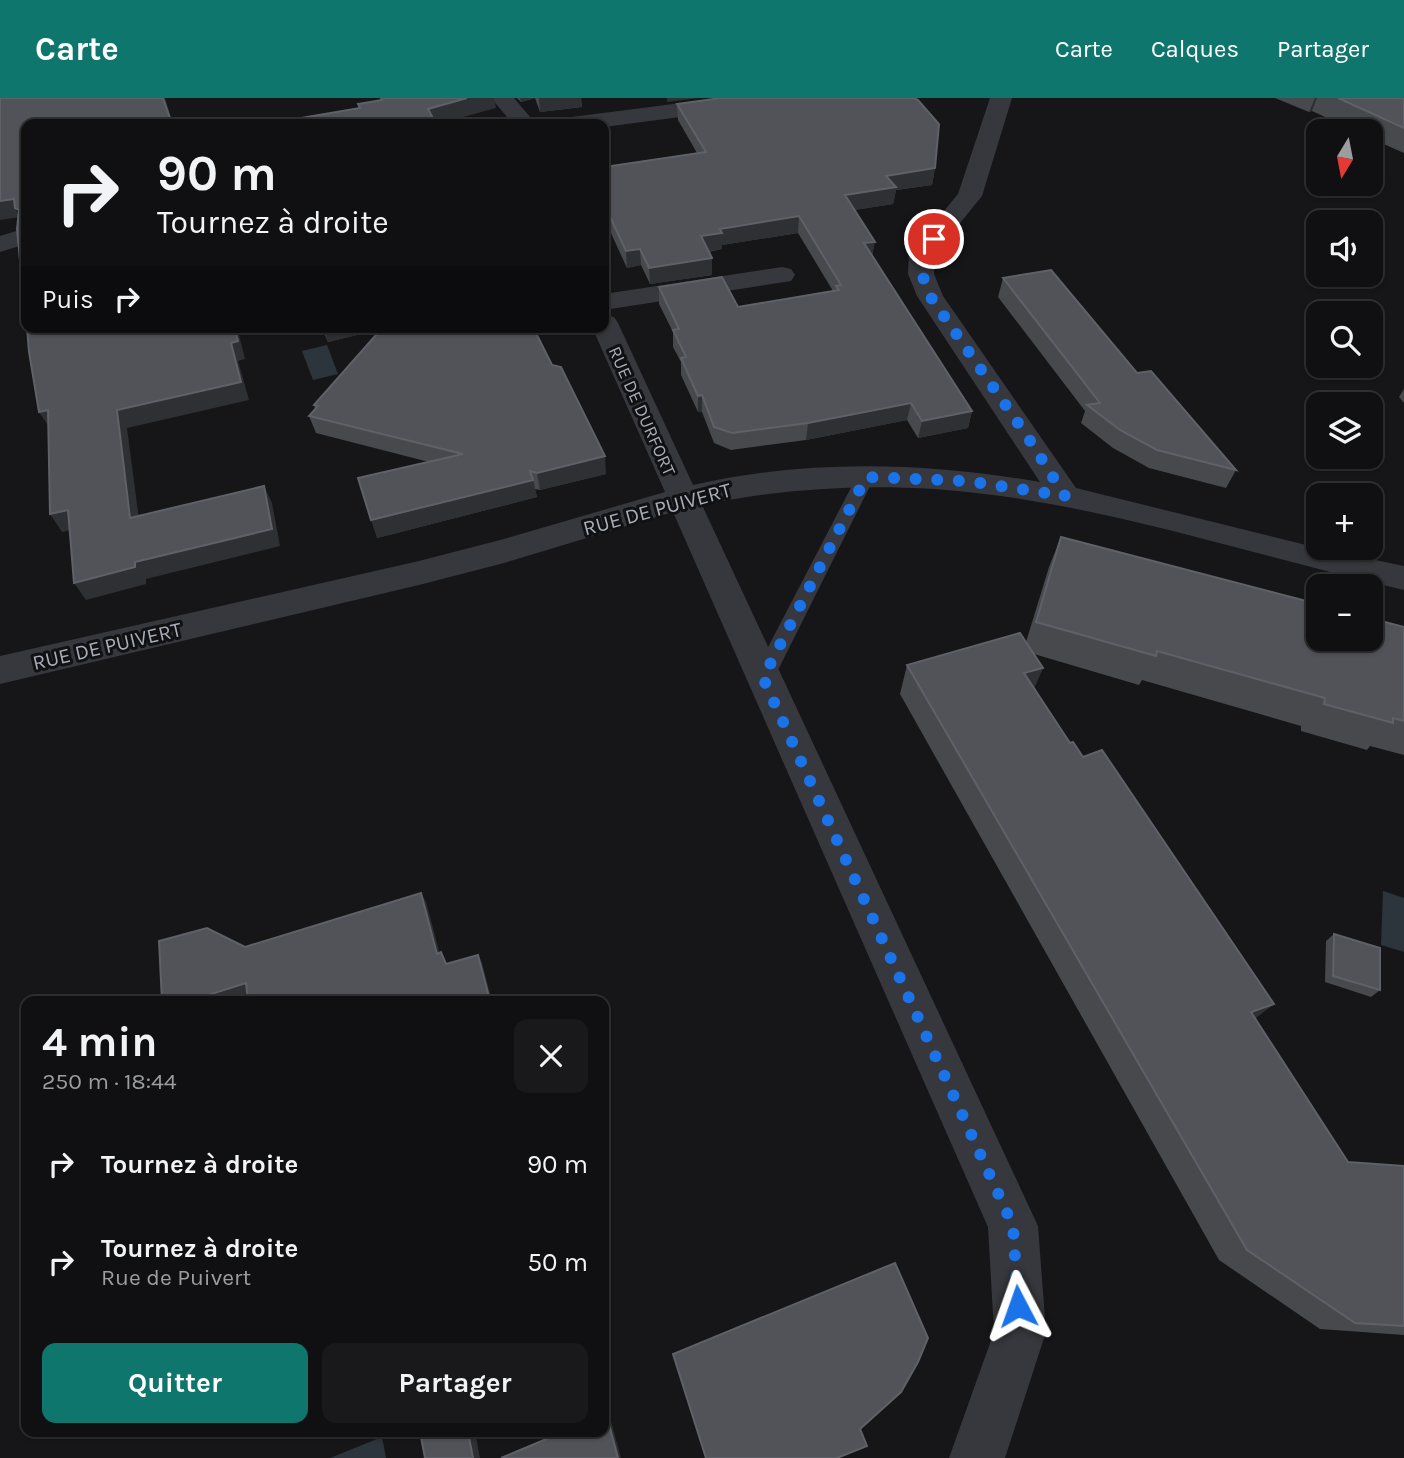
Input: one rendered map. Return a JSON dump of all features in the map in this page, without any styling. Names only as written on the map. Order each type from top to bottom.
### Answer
[{"type":"street","points":[[502,98],[521,119]]},
{"type":"street","points":[[609,119],[771,98]]},
{"type":"street","points":[[1001,98],[970,196],[922,253],[921,274],[930,296],[1065,496]]},
{"type":"street","points":[[0,244],[21,238]]},
{"type":"street","points":[[609,301],[782,275]]},
{"type":"street","name":"RUE DE DURFORT","points":[[608,333],[681,499],[1013,1226],[1020,1332],[987,1436],[977,1458]]},
{"type":"street","name":"RUE DE PUIVERT","points":[[0,670],[343,593],[513,549],[681,499],[754,485],[866,477],[967,481],[1065,496],[1334,564],[1404,578]]},
{"type":"lane","points":[[763,678],[866,477]]},
{"type":"shaded area","points":[[327,345],[338,374],[313,380],[302,351]]},
{"type":"shaded area","points":[[1383,891],[1404,898],[1404,952],[1381,945]]},
{"type":"shaded area","points":[[382,1437],[386,1458],[330,1458]]},
{"type":"building","points":[[0,98],[163,98],[170,119],[21,119],[21,271],[17,229],[19,210],[15,208],[14,199],[0,201]]},
{"type":"building","points":[[381,98],[467,98],[428,109],[433,119],[295,119],[360,108],[358,104],[382,100]]},
{"type":"building","points":[[721,98],[918,100],[939,124],[935,168],[886,176],[896,187],[845,195],[875,242],[864,243],[972,411],[922,421],[911,403],[808,423],[732,433],[714,427],[702,395],[698,396],[681,358],[686,357],[673,330],[679,329],[659,287],[722,277],[738,307],[839,290],[836,286],[841,285],[799,216],[720,229],[722,233],[701,236],[712,258],[649,268],[640,249],[626,251],[609,215],[609,166],[706,152],[677,104]]},
{"type":"building","points":[[1338,98],[1404,98],[1404,128]]},
{"type":"building","points":[[1051,270],[1137,373],[1151,371],[1236,470],[1157,450],[1120,430],[1087,405],[1100,403],[1003,278]]},
{"type":"building","points":[[27,333],[236,333],[238,341],[231,343],[241,382],[117,410],[130,518],[264,486],[272,529],[135,562],[135,567],[74,583],[68,510],[50,514],[48,410],[39,412]]},
{"type":"building","points":[[378,333],[536,333],[552,365],[561,367],[605,456],[537,473],[530,471],[533,480],[371,520],[358,478],[463,454],[309,416],[318,406],[314,405]]},
{"type":"building","points":[[1061,537],[1306,601],[1306,651],[1383,651],[1383,621],[1404,627],[1404,721],[1393,718],[1393,723],[1324,704],[1325,698],[1157,651],[1156,656],[1036,622]]},
{"type":"building","points":[[1020,633],[1043,668],[1024,673],[1070,743],[1073,742],[1083,757],[1102,750],[1274,1004],[1251,1012],[1348,1162],[1404,1166],[1404,1326],[1355,1323],[1247,1250],[907,665]]},
{"type":"building","points":[[421,893],[437,954],[441,952],[446,964],[478,955],[489,996],[247,996],[246,983],[205,996],[162,996],[159,941],[207,928],[245,947]]},
{"type":"building","points":[[1334,934],[1380,948],[1380,990],[1333,976]]},
{"type":"building","points":[[895,1263],[928,1338],[901,1392],[860,1429],[867,1446],[837,1458],[706,1458],[673,1354]]},
{"type":"building","points":[[609,1424],[618,1458],[501,1458],[551,1437],[609,1437]]},
{"type":"building","points":[[421,1437],[469,1437],[473,1458],[425,1458]]},
{"type":"route","points":[[934,239],[922,253],[921,274],[930,296],[1065,496],[967,481],[866,477],[763,678],[1013,1226],[1018,1306]]}]
